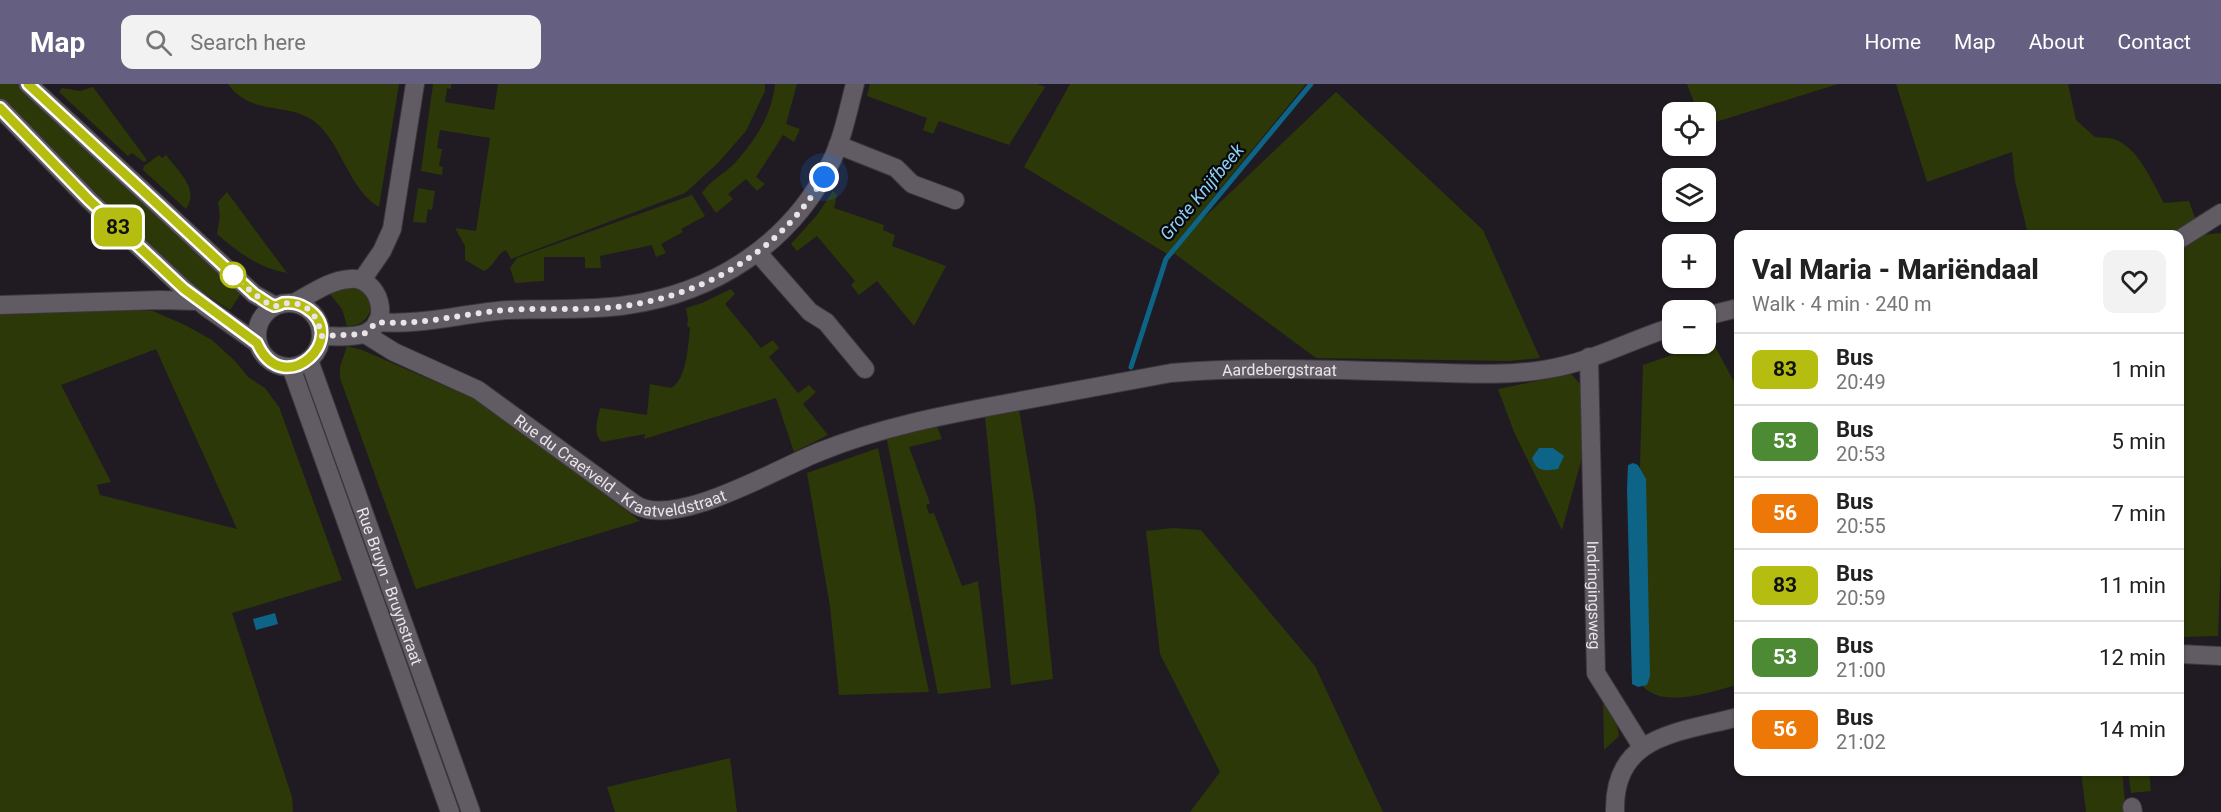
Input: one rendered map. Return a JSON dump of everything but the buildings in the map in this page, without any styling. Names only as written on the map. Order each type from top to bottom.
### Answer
[{"type":"street","points":[[27,84],[254,294],[275,306]]},
{"type":"street","points":[[362,280],[382,251],[392,228],[415,84]]},
{"type":"street","points":[[321,336],[505,310],[606,308],[646,302],[704,284],[740,266],[758,253],[790,223],[815,192],[838,146],[855,84]]},
{"type":"street","points":[[0,108],[89,200],[198,301],[257,343],[262,353],[270,361],[280,366],[291,367],[309,360],[320,345],[320,325],[314,315],[305,307],[294,303]]},
{"type":"street","points":[[838,146],[896,168],[912,184],[955,200]]},
{"type":"street","points":[[2184,236],[2221,213]]},
{"type":"street","points":[[758,253],[810,312],[826,322],[865,369]]},
{"type":"street","points":[[257,343],[258,324],[262,316],[275,306],[294,303],[335,282],[352,278],[370,285],[380,300],[380,315],[371,328]]},
{"type":"street","points":[[0,305],[198,301]]},
{"type":"street","points":[[1716,314],[1734,309]]},
{"type":"street","name":"Rue du Craetveld - Kraatveldstraat","points":[[371,328],[394,352],[478,390],[636,505],[650,511],[669,511],[727,493],[818,452],[885,428]]},
{"type":"street","name":"Aardebergstraat","points":[[885,428],[931,417],[1180,372],[1296,369],[1499,373],[1549,369],[1662,331]]},
{"type":"street","name":"Indringingsweg","points":[[1589,357],[1596,673],[1642,747]]},
{"type":"street","name":"Rue Bruyn - Bruynstraat","points":[[309,360],[471,812]]},
{"type":"street","name":"Rue Bruyn - Bruynstraat","points":[[291,367],[450,812]]},
{"type":"street","points":[[2184,654],[2221,656]]},
{"type":"street","points":[[1615,812],[1614,794],[1620,774],[1625,764],[1642,747],[1671,735],[1734,718]]},
{"type":"green space","points":[[0,84],[17,84],[242,292],[230,310],[199,290],[74,172],[0,98]]},
{"type":"green space","points":[[228,84],[399,84],[379,207],[360,189],[332,141],[315,122],[293,112],[248,101]]},
{"type":"green space","points":[[433,84],[451,84],[451,89],[447,88],[445,102],[494,110],[498,84],[765,84],[765,91],[746,131],[718,163],[685,193],[511,259],[506,250],[484,271],[465,260],[465,246],[455,228],[476,231],[490,138],[440,130],[437,148],[442,149],[439,166],[443,167],[442,175],[421,171]]},
{"type":"green space","points":[[775,84],[797,84],[786,124],[800,129],[794,142],[783,135],[756,177],[765,184],[757,191],[746,179],[728,194],[733,199],[716,213],[702,193],[733,165],[755,138],[770,107]]},
{"type":"green space","points":[[870,84],[1037,84],[1045,87],[1009,145],[939,121],[933,134],[923,130],[927,118],[867,96]]},
{"type":"green space","points":[[1070,84],[1306,84],[1172,248],[1336,92],[1483,230],[1540,358],[1509,361],[1316,358],[1171,251],[1169,255],[1024,167]]},
{"type":"green space","points":[[1687,84],[1838,84],[1716,122],[1716,102],[1694,102]]},
{"type":"green space","points":[[1896,84],[2068,84],[2076,120],[2095,137],[2114,139],[2131,150],[2144,166],[2164,203],[2189,201],[2201,235],[2221,233],[2221,555],[2218,636],[2184,637],[2184,230],[2027,230],[2015,181],[2012,152],[1927,182]]},
{"type":"green space","points":[[93,87],[147,160],[144,162],[132,153],[128,156],[59,92],[62,88],[80,91]]},
{"type":"green space","points":[[159,155],[162,158],[166,155],[189,187],[190,202],[186,209],[143,170],[144,166]]},
{"type":"green space","points":[[418,188],[435,191],[432,210],[428,209],[426,223],[413,222]]},
{"type":"green space","points":[[833,191],[837,195],[834,208],[884,225],[883,230],[895,235],[892,246],[946,266],[914,326],[877,281],[859,295],[851,285],[855,281],[817,236],[797,251],[791,244],[817,215]]},
{"type":"green space","points":[[227,192],[287,273],[250,259],[217,234],[220,216],[218,202]]},
{"type":"green space","points":[[692,195],[705,216],[681,229],[683,232],[661,244],[666,253],[656,257],[652,245],[600,256],[601,268],[585,268],[585,257],[544,257],[544,281],[515,283],[510,268],[517,258]]},
{"type":"green space","points":[[346,287],[363,292],[372,307],[366,319],[356,325],[347,326],[342,309],[329,293]]},
{"type":"green space","points":[[731,289],[735,294],[725,304],[761,348],[773,340],[779,348],[769,357],[798,393],[809,385],[816,392],[803,404],[828,435],[794,452],[776,398],[644,439],[645,434],[602,442],[596,431],[600,408],[647,415],[650,384],[671,388],[684,370],[690,328],[687,326],[686,308]]},
{"type":"green space","points":[[153,311],[212,340],[235,361],[248,377],[265,388],[279,407],[342,580],[232,613],[292,797],[293,812],[0,812],[0,315]],"holes":[[[156,349],[237,529],[100,495],[97,485],[111,482],[61,385]]]},
{"type":"green space","points":[[347,346],[362,350],[475,399],[498,413],[640,521],[416,589],[340,378],[340,367]]},
{"type":"green space","points":[[1716,348],[1734,382],[1734,686],[1686,697],[1660,696],[1648,691],[1639,682],[1634,668],[1643,365],[1675,354],[1716,354]]},
{"type":"green space","points":[[1571,374],[1581,385],[1581,461],[1562,530],[1514,432],[1498,389]]},
{"type":"green space","points":[[1019,409],[1035,505],[1053,679],[1011,685],[985,416]]},
{"type":"green space","points":[[937,426],[942,439],[909,447],[930,503],[926,505],[929,514],[934,513],[962,586],[978,581],[991,688],[938,694],[886,435]]},
{"type":"green space","points":[[878,448],[929,692],[839,695],[830,606],[807,473]]},
{"type":"green space","points":[[1173,528],[1201,530],[1315,666],[1383,812],[1190,812],[1220,772],[1160,654],[1146,531]]},
{"type":"green space","points":[[1603,699],[1616,722],[1619,736],[1604,750]]},
{"type":"green space","points":[[730,758],[737,812],[615,812],[607,787]]},
{"type":"green space","points":[[2082,776],[2122,776],[2126,812],[2086,812]]},
{"type":"green space","points":[[2129,776],[2150,776],[2151,791],[2131,793]]},
{"type":"water","points":[[1539,448],[1553,448],[1564,456],[1558,469],[1545,470],[1536,466],[1532,458]]},
{"type":"water","points":[[1633,463],[1638,465],[1646,479],[1650,676],[1647,685],[1638,687],[1632,684],[1627,489],[1628,465]]},
{"type":"water","points":[[275,613],[278,624],[256,630],[253,619]]},
{"type":"waterway","name":"Grote Knijfbeek","points":[[1131,367],[1166,259],[1311,84]]},
{"type":"bus line","name":"83","points":[[0,108],[89,200],[198,301],[257,343],[262,353],[270,361],[280,366],[291,367],[300,365],[315,354],[320,345],[321,336],[320,325],[314,315],[305,307],[294,303],[275,306],[254,294],[28,84]]},
{"type":"route","points":[[233,275],[254,294],[275,306],[294,303],[305,307],[320,325],[321,336],[364,334],[377,322],[399,324],[505,310],[626,306],[704,284],[740,266],[758,253],[790,223],[824,177]]}]
